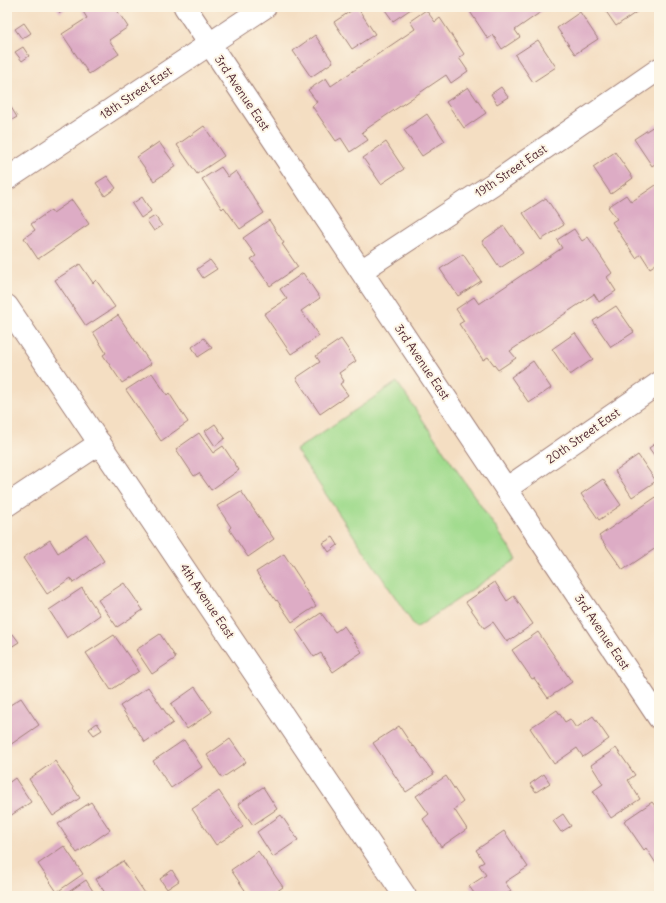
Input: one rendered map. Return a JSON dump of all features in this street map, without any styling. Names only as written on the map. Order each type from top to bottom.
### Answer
[{"type":"street","name":"3rd Avenue East","points":[[184,7],[659,718]]},
{"type":"street","name":"18th Street East","points":[[7,179],[265,7]]},
{"type":"street","name":"19th Street East","points":[[361,271],[493,184],[659,69]]},
{"type":"street","name":"4th Avenue East","points":[[7,306],[405,896]]},
{"type":"street","name":"20th Street East","points":[[506,488],[659,383]]},
{"type":"street","points":[[7,505],[100,443]]},
{"type":"green space","points":[[397,382],[517,559],[416,628],[296,450]]},
{"type":"building","points":[[56,7],[68,7],[60,13]]},
{"type":"building","points":[[87,7],[115,7],[128,27],[109,40],[119,54],[89,74],[62,34],[87,18],[82,10]]},
{"type":"building","points":[[357,7],[375,34],[352,49],[334,22]]},
{"type":"building","points":[[383,7],[414,7],[393,21]]},
{"type":"building","points":[[467,7],[548,7],[515,30],[520,37],[502,49],[493,35],[488,39]]},
{"type":"building","points":[[603,7],[635,7],[638,11],[616,26]]},
{"type":"building","points":[[426,10],[435,22],[440,18],[464,54],[459,58],[468,71],[451,83],[446,75],[362,132],[368,140],[350,152],[341,138],[336,141],[312,106],[317,102],[308,90],[326,78],[331,86],[415,29],[410,21]]},
{"type":"building","points":[[580,12],[598,39],[575,54],[557,28]]},
{"type":"building","points":[[24,23],[31,33],[22,39],[15,29]]},
{"type":"building","points":[[315,35],[333,62],[311,77],[293,51]]},
{"type":"building","points":[[538,40],[556,67],[533,82],[515,55]]},
{"type":"building","points":[[23,47],[29,56],[22,61],[15,52]]},
{"type":"building","points":[[468,87],[486,113],[464,128],[446,102]]},
{"type":"building","points":[[501,87],[508,97],[497,104],[491,94]]},
{"type":"building","points":[[7,101],[17,117],[7,123]]},
{"type":"building","points":[[427,114],[445,141],[422,156],[404,130]]},
{"type":"building","points":[[657,124],[659,127],[659,161],[652,166],[634,139]]},
{"type":"building","points":[[204,126],[224,156],[197,174],[177,145]]},
{"type":"building","points":[[159,142],[176,166],[154,181],[137,157]]},
{"type":"building","points":[[386,142],[404,169],[381,184],[363,158]]},
{"type":"building","points":[[615,152],[633,178],[611,194],[593,167]]},
{"type":"building","points":[[221,167],[228,177],[236,171],[264,213],[240,229],[224,207],[222,209],[202,179]]},
{"type":"building","points":[[107,176],[116,188],[105,196],[96,183]]},
{"type":"building","points":[[659,183],[659,262],[650,268],[641,254],[636,258],[612,222],[617,219],[608,207],[626,195],[631,202]]},
{"type":"building","points":[[142,197],[151,211],[141,218],[132,204]]},
{"type":"building","points":[[546,198],[564,225],[541,240],[523,213]]},
{"type":"building","points":[[72,200],[89,224],[38,259],[24,238],[35,230],[31,224],[51,210],[53,213]]},
{"type":"building","points":[[155,216],[162,226],[154,231],[147,221]]},
{"type":"building","points":[[269,220],[284,243],[282,244],[298,267],[270,286],[251,259],[256,256],[243,238]]},
{"type":"building","points":[[504,226],[523,253],[500,268],[482,241]]},
{"type":"building","points":[[574,229],[582,241],[588,237],[612,273],[607,277],[616,291],[599,302],[594,294],[510,351],[516,358],[498,370],[488,357],[483,360],[459,324],[464,321],[456,309],[474,297],[479,304],[562,248],[557,240]]},
{"type":"building","points":[[463,254],[481,281],[458,296],[440,269]]},
{"type":"building","points":[[210,260],[217,269],[203,278],[197,269]]},
{"type":"building","points":[[80,264],[93,283],[96,280],[115,307],[86,326],[55,280]]},
{"type":"building","points":[[303,273],[320,298],[301,311],[319,336],[291,354],[264,314],[287,299],[280,289]]},
{"type":"building","points":[[616,306],[634,332],[611,347],[593,321]]},
{"type":"building","points":[[118,315],[151,364],[122,383],[103,355],[106,353],[93,332]]},
{"type":"building","points":[[575,333],[593,359],[570,375],[552,349]]},
{"type":"building","points":[[204,338],[212,348],[198,357],[192,347]]},
{"type":"building","points":[[341,339],[356,361],[339,373],[344,381],[340,384],[348,395],[320,414],[296,378],[320,362],[316,356]]},
{"type":"building","points":[[533,361],[551,388],[529,403],[511,377]]},
{"type":"building","points":[[152,373],[167,395],[169,393],[188,422],[161,441],[126,390]]},
{"type":"building","points":[[215,424],[225,438],[215,446],[205,431]]},
{"type":"building","points":[[199,433],[213,453],[223,446],[239,470],[211,490],[199,473],[194,476],[176,449]]},
{"type":"building","points":[[659,441],[659,462],[649,448]]},
{"type":"building","points":[[638,455],[656,481],[632,497],[615,471]]},
{"type":"building","points":[[603,479],[621,505],[599,520],[581,494]]},
{"type":"building","points":[[241,491],[274,539],[248,557],[229,529],[231,527],[217,506]]},
{"type":"building","points":[[659,495],[659,546],[623,570],[599,536]]},
{"type":"building","points":[[86,534],[104,561],[73,583],[71,578],[47,594],[23,558],[50,540],[58,553]]},
{"type":"building","points":[[333,537],[338,545],[329,552],[323,543]]},
{"type":"building","points":[[284,554],[316,606],[292,622],[256,572]]},
{"type":"building","points":[[495,582],[507,601],[514,596],[533,624],[507,642],[493,622],[484,628],[466,602]]},
{"type":"building","points":[[124,583],[143,610],[117,627],[98,600]]},
{"type":"building","points":[[82,588],[100,615],[67,638],[49,610]]},
{"type":"building","points":[[321,613],[335,632],[344,626],[362,652],[333,672],[321,653],[314,657],[296,630]]},
{"type":"building","points":[[538,632],[572,682],[548,698],[534,678],[532,679],[512,650]]},
{"type":"building","points":[[13,634],[19,642],[11,647],[7,641],[7,638]]},
{"type":"building","points":[[160,634],[176,658],[152,674],[136,650]]},
{"type":"building","points":[[114,635],[139,671],[111,690],[86,653]]},
{"type":"building","points":[[148,687],[173,723],[145,742],[120,706]]},
{"type":"building","points":[[195,687],[212,712],[187,729],[171,704]]},
{"type":"building","points":[[21,698],[39,725],[7,747],[7,707]]},
{"type":"building","points":[[557,710],[565,722],[570,719],[576,728],[593,716],[609,739],[583,757],[577,748],[554,764],[530,728]]},
{"type":"building","points":[[97,723],[102,730],[94,735],[89,729]]},
{"type":"building","points":[[399,726],[434,774],[406,792],[373,743]]},
{"type":"building","points":[[230,739],[246,762],[222,778],[207,755]]},
{"type":"building","points":[[184,740],[202,767],[171,788],[153,761]]},
{"type":"building","points":[[616,748],[635,775],[628,780],[640,799],[611,818],[593,791],[603,784],[591,765]]},
{"type":"building","points":[[55,761],[80,798],[53,816],[29,779]]},
{"type":"building","points":[[544,774],[550,783],[536,792],[530,784]]},
{"type":"building","points":[[446,776],[463,802],[454,809],[467,829],[441,847],[423,819],[429,814],[416,796]]},
{"type":"building","points":[[15,778],[31,802],[7,818],[7,784]]},
{"type":"building","points":[[263,787],[277,809],[253,825],[238,804]]},
{"type":"building","points":[[219,791],[243,827],[216,845],[192,809]]},
{"type":"building","points":[[91,802],[110,830],[77,853],[58,824]]},
{"type":"building","points":[[652,802],[659,811],[659,868],[646,848],[644,850],[624,821]]},
{"type":"building","points":[[563,814],[571,826],[561,832],[553,821]]},
{"type":"building","points":[[281,815],[298,840],[273,857],[257,832]]},
{"type":"building","points":[[504,831],[528,867],[505,882],[511,891],[504,896],[476,896],[469,886],[486,875],[479,865],[484,862],[476,850]]},
{"type":"building","points":[[64,846],[83,874],[57,892],[38,864]]},
{"type":"building","points":[[258,851],[283,887],[270,896],[249,896],[231,870]]},
{"type":"building","points":[[123,861],[147,896],[107,896],[96,879]]},
{"type":"building","points":[[172,870],[179,881],[167,889],[160,879]]},
{"type":"building","points":[[86,880],[96,896],[63,896]]}]
